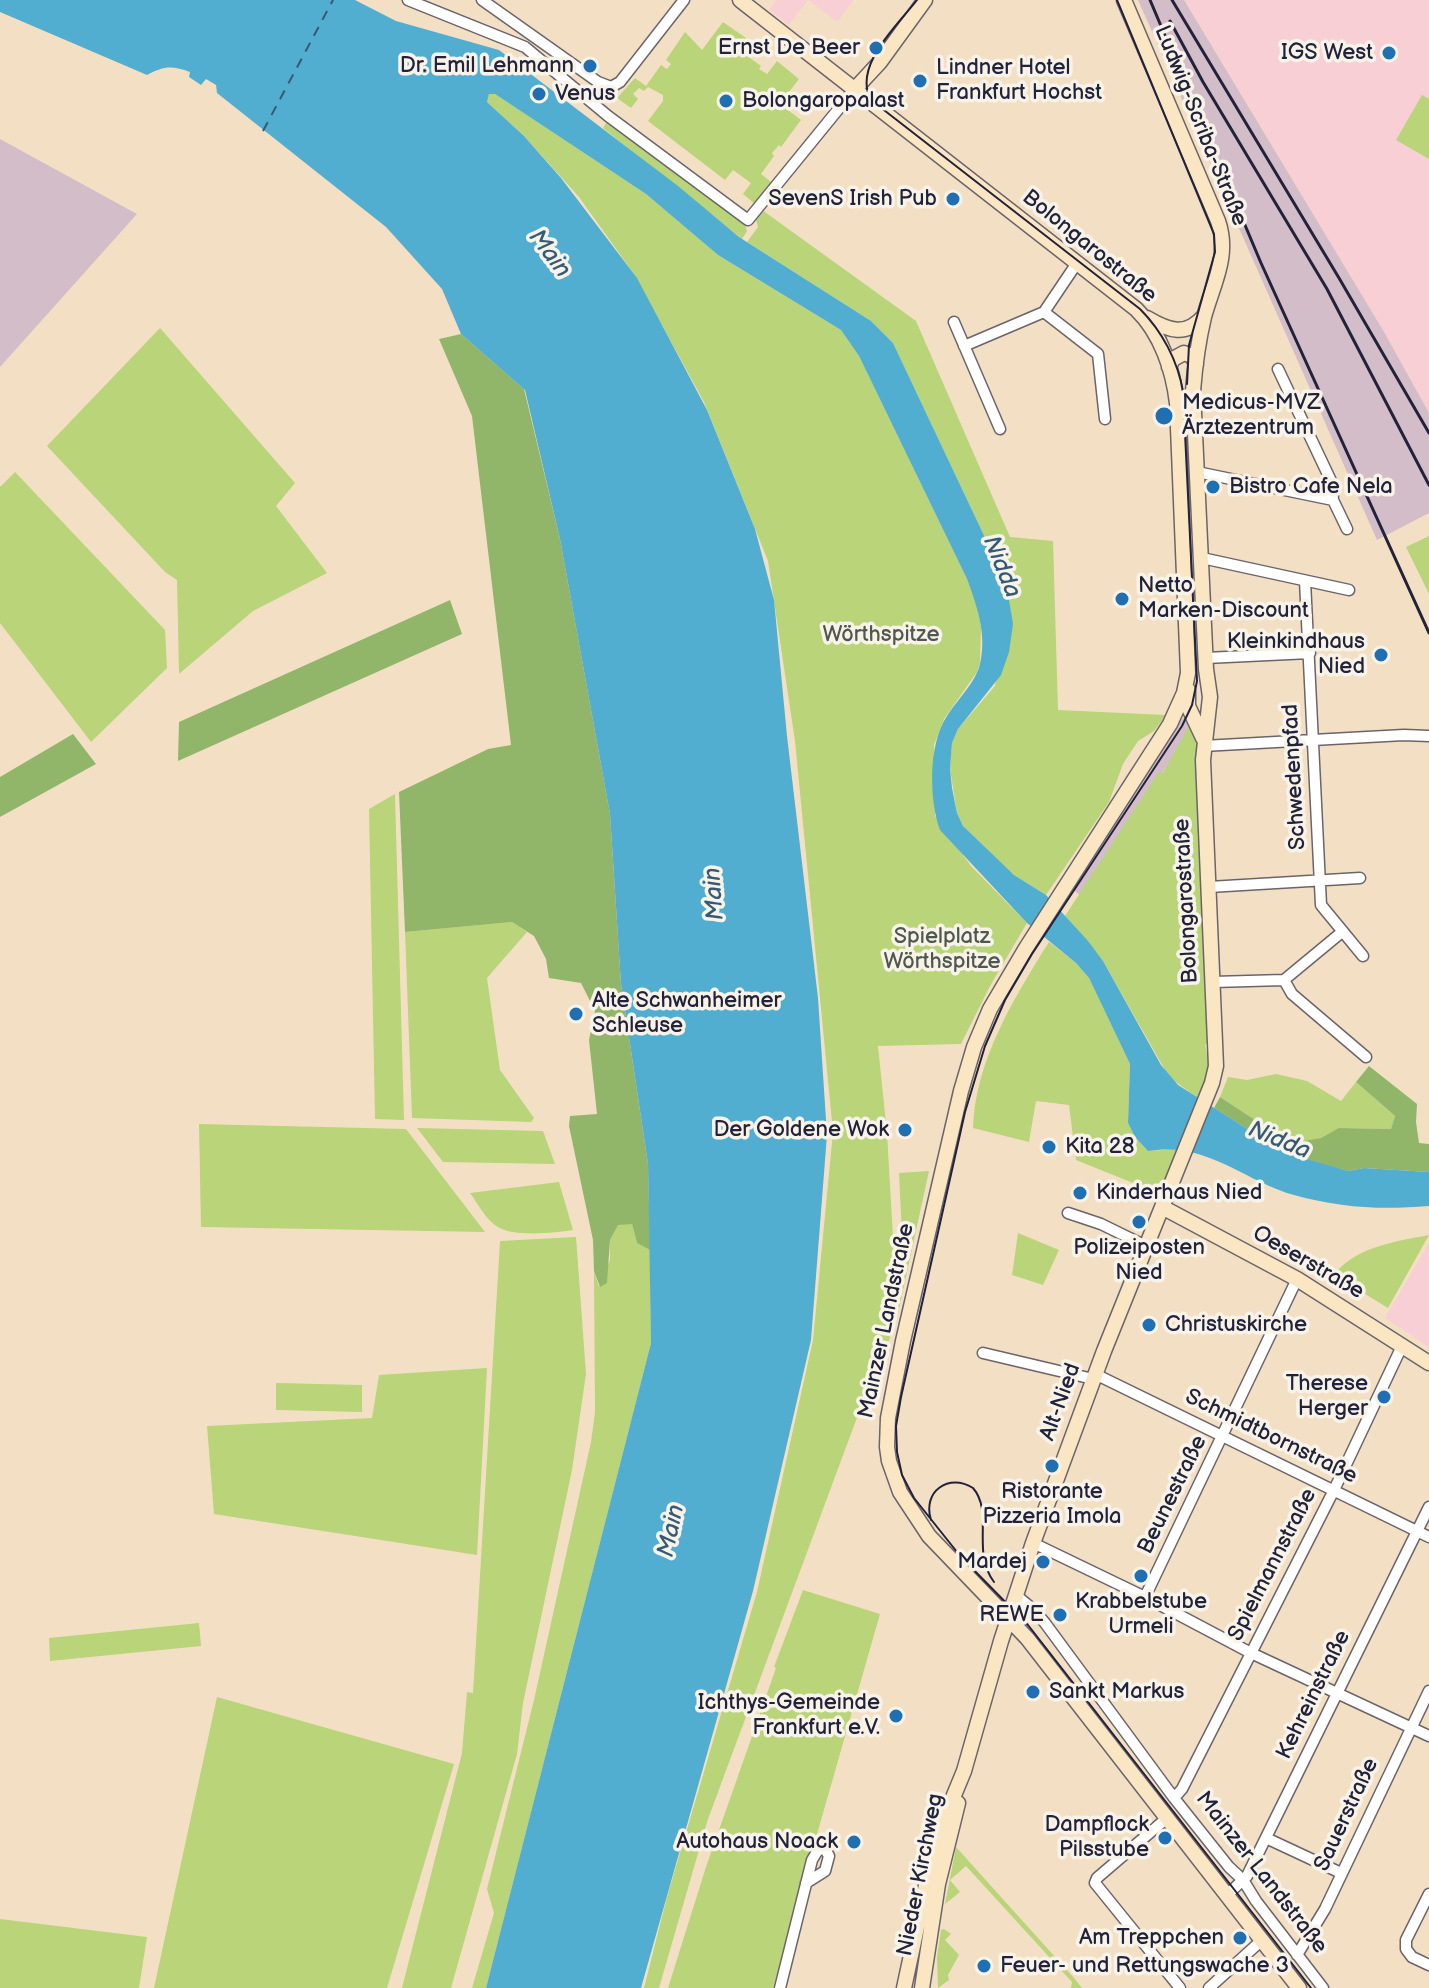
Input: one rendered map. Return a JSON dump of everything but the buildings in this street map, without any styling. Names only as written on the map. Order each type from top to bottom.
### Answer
[{"type":"main road","name":"Bolongarostraße","points":[[740,0],[1143,316],[1157,338],[1169,367],[1177,403],[1188,673],[1184,693],[1170,724]]},
{"type":"main road","points":[[854,90],[880,62],[925,0]]},
{"type":"main road","name":"Ludwig-Scriba-Straße","points":[[1124,0],[1222,233],[1222,263],[1204,316]]},
{"type":"main road","points":[[1143,316],[1180,332],[1192,328],[1204,316]]},
{"type":"main road","points":[[1170,724],[1197,713],[1210,697],[1193,391],[1204,316]]},
{"type":"main road","points":[[1169,367],[1173,359],[1184,353],[1192,356],[1196,364]]},
{"type":"main road","points":[[1197,713],[1206,663]]},
{"type":"main road","points":[[1188,673],[1197,713]]},
{"type":"main road","name":"Bolongarostraße","points":[[1164,1202],[1216,1066],[1203,742],[1197,713]]},
{"type":"main road","name":"Mainzer Landstraße","points":[[1170,724],[990,1009],[965,1076],[900,1355],[886,1432],[894,1477],[915,1517],[965,1575],[1009,1616],[1299,1988]]},
{"type":"main road","name":"Alt-Nied","points":[[1009,1616],[1094,1376],[1164,1202]]},
{"type":"main road","name":"Oeserstraße","points":[[1164,1202],[1297,1279],[1429,1363]]},
{"type":"main road","name":"Nieder Kirchweg","points":[[922,1988],[938,1884],[964,1771],[1009,1616]]},
{"type":"main road","name":"Nieder Kirchweg","points":[[904,1988],[928,1876],[945,1817],[964,1771]]},
{"type":"street","points":[[408,0],[525,47],[539,49],[554,73],[748,220],[854,90]]},
{"type":"street","points":[[482,0],[539,49],[607,87],[620,82],[684,0]]},
{"type":"street","points":[[964,346],[1044,312],[1077,263]]},
{"type":"street","points":[[1044,312],[1098,354],[1105,419]]},
{"type":"street","points":[[954,322],[1000,429]]},
{"type":"street","points":[[1278,369],[1332,483],[1333,500],[1347,529]]},
{"type":"street","points":[[1197,472],[1333,500]]},
{"type":"street","points":[[1202,558],[1349,590]]},
{"type":"street","name":"Schwedenpfad","points":[[1305,581],[1321,905],[1363,956]]},
{"type":"street","points":[[1206,663],[1310,653]]},
{"type":"street","points":[[1203,742],[1429,736]]},
{"type":"street","points":[[1209,887],[1360,878]]},
{"type":"street","points":[[1213,982],[1284,980],[1342,932]]},
{"type":"street","points":[[1284,980],[1292,994],[1366,1057]]},
{"type":"street","points":[[1068,1213],[1101,1224],[1146,1246]]},
{"type":"street","name":"Beunestraße","points":[[1145,1597],[1297,1279]]},
{"type":"street","name":"Spielmannstraße","points":[[1174,1798],[1182,1789],[1334,1490],[1402,1346]]},
{"type":"street","name":"Schmidtbornstraße","points":[[983,1353],[1094,1376],[1224,1435],[1429,1537]]},
{"type":"street","name":"Kehreinstraße","points":[[1227,1895],[1243,1880],[1266,1838],[1429,1507]]},
{"type":"street","points":[[1033,1543],[1251,1653],[1429,1736]]},
{"type":"street","name":"Mainzer Landstraße","points":[[1017,1596],[1045,1623],[1174,1798],[1243,1880],[1323,1988]]},
{"type":"street","name":"Sauerstraße","points":[[1297,1955],[1325,1909],[1429,1691]]},
{"type":"street","points":[[1167,1818],[1095,1883],[1180,1988]]},
{"type":"street","points":[[1266,1838],[1341,1873]]},
{"type":"street","points":[[780,1988],[806,1883]]},
{"type":"street","points":[[1429,1894],[1406,1940],[1406,1949],[1412,1957],[1429,1965]]},
{"type":"street","points":[[1209,1988],[1262,1940]]},
{"type":"shaded area","points":[[776,0],[808,0],[789,25],[769,10]]},
{"type":"shaded area","points":[[808,0],[854,0],[837,22]]},
{"type":"shaded area","points":[[1138,0],[1184,0],[1384,332],[1429,413],[1429,513],[1377,540]]},
{"type":"shaded area","points":[[1184,0],[1429,0],[1429,413],[1387,338]]},
{"type":"shaded area","points":[[0,139],[137,214],[0,367]]},
{"type":"shaded area","points":[[1187,714],[1192,722],[1175,753],[1081,896],[1072,889],[1174,728]]},
{"type":"shaded area","points":[[1429,1243],[1429,1347],[1385,1318]]},
{"type":"green space","points":[[723,22],[746,38],[736,51],[761,66],[759,69],[767,74],[777,61],[799,79],[780,104],[801,120],[781,147],[779,145],[772,153],[774,156],[761,174],[771,182],[755,204],[743,194],[751,183],[733,170],[725,180],[648,121],[663,101],[663,95],[648,87],[644,91],[639,88],[633,94],[638,99],[631,108],[617,98],[635,78],[646,86],[661,65],[667,69],[671,64],[666,60],[685,32],[702,50]]},
{"type":"green space","name":"Wörthspitze","points":[[489,94],[495,94],[646,194],[718,255],[841,330],[859,356],[967,579],[978,608],[980,663],[944,719],[934,745],[935,816],[971,866],[1027,923],[961,1044],[878,1046],[894,1255],[890,1338],[868,1388],[708,1819],[659,1988],[644,1988],[667,1897],[757,1592],[813,1340],[833,1132],[795,741],[768,561],[704,402],[634,274],[579,197],[524,136],[487,102]]},
{"type":"green space","points":[[1422,95],[1429,99],[1429,159],[1396,140]]},
{"type":"green space","points":[[608,120],[745,225],[747,231],[742,239],[603,128]]},
{"type":"green space","points":[[762,210],[916,321],[1010,537],[1053,541],[1058,710],[1166,715],[1154,731],[1138,741],[1123,764],[1109,802],[1046,895],[1014,875],[963,826],[957,813],[950,769],[952,743],[958,729],[995,686],[1006,582],[893,343],[871,321],[747,242],[758,227],[756,220]]},
{"type":"green space","points":[[160,328],[295,483],[276,506],[327,573],[253,611],[179,674],[177,580],[165,572],[47,446]]},
{"type":"green space","points":[[461,334],[524,389],[560,539],[610,814],[621,984],[648,1164],[650,1250],[637,1243],[632,1224],[618,1225],[610,1240],[607,1283],[600,1287],[594,1271],[593,1240],[569,1126],[570,1116],[597,1114],[589,1040],[595,1011],[581,983],[549,978],[546,959],[534,936],[512,922],[405,932],[399,792],[488,749],[511,745],[472,416],[439,339]]},
{"type":"green space","points":[[15,472],[165,630],[167,668],[91,742],[0,623],[0,487]]},
{"type":"green space","points":[[1429,536],[1429,594],[1406,547]]},
{"type":"green space","points":[[450,600],[462,634],[178,761],[179,722]]},
{"type":"green space","points":[[1190,724],[1197,733],[1198,745],[1209,1041],[1205,1045],[1210,1068],[1199,1099],[1169,1077],[1103,961],[1065,916],[1159,772],[1163,773]]},
{"type":"green space","points":[[73,734],[96,764],[0,817],[0,777]]},
{"type":"green space","points":[[395,794],[404,1120],[375,1119],[369,809]]},
{"type":"green space","points":[[512,922],[527,932],[487,978],[500,1070],[534,1118],[531,1122],[412,1118],[405,932]]},
{"type":"green space","points":[[1049,942],[1076,963],[1089,978],[1130,1064],[1128,1123],[1135,1137],[1148,1151],[1178,1149],[1159,1199],[1138,1185],[1076,1160],[1069,1105],[1036,1101],[1029,1142],[973,1128],[975,1103],[989,1054],[1010,1008]]},
{"type":"green space","points":[[1369,1066],[1417,1104],[1419,1143],[1429,1144],[1429,1172],[1364,1168],[1348,1171],[1316,1163],[1274,1146],[1214,1108],[1220,1097],[1278,1135],[1297,1142],[1321,1138],[1339,1128],[1391,1129],[1395,1116],[1356,1082]]},
{"type":"green space","points":[[1276,1074],[1307,1081],[1341,1101],[1356,1082],[1395,1116],[1391,1129],[1340,1128],[1321,1138],[1297,1142],[1278,1135],[1220,1097],[1228,1077],[1247,1080]]},
{"type":"green space","points":[[199,1124],[406,1129],[485,1232],[201,1227]]},
{"type":"green space","points":[[417,1128],[543,1131],[555,1164],[443,1162]]},
{"type":"green space","points":[[929,1171],[897,1318],[903,1255],[899,1173]]},
{"type":"green space","points":[[559,1182],[573,1230],[534,1233],[505,1230],[482,1212],[470,1193]]},
{"type":"green space","points":[[618,1224],[632,1224],[637,1243],[650,1250],[651,1343],[486,1988],[472,1988],[494,1913],[487,1889],[534,1700],[591,1442],[595,1412],[594,1271],[599,1287],[610,1260],[610,1240]]},
{"type":"green space","points":[[1018,1233],[1059,1250],[1043,1285],[1012,1275]]},
{"type":"green space","points":[[1429,1235],[1388,1308],[1334,1275],[1343,1265],[1365,1252]]},
{"type":"green space","points":[[576,1237],[586,1374],[572,1470],[523,1703],[517,1754],[451,1988],[402,1988],[462,1753],[467,1692],[473,1693],[500,1241]]},
{"type":"green space","points":[[487,1368],[477,1555],[214,1514],[207,1426],[372,1418],[379,1375]]},
{"type":"green space","points":[[276,1383],[362,1385],[362,1412],[276,1410]]},
{"type":"green space","points":[[803,1590],[880,1614],[773,1988],[668,1988],[706,1867]]},
{"type":"green space","points":[[199,1623],[201,1646],[50,1661],[49,1638]]},
{"type":"green space","points":[[217,1697],[454,1764],[387,1988],[154,1988]]},
{"type":"green space","points":[[956,1847],[1082,1988],[1071,1988],[1072,1982],[966,1866],[950,1880],[960,1892],[945,1904]]},
{"type":"green space","points":[[0,1919],[147,1937],[139,1988],[0,1988]]},
{"type":"green space","points":[[941,1930],[951,1934],[945,1940],[959,1955],[948,1975],[949,1980],[938,1988],[937,1957]]},
{"type":"water","name":"Main","points":[[0,0],[355,0],[396,21],[499,50],[678,186],[739,237],[871,321],[893,343],[1006,582],[1013,624],[1009,652],[1001,675],[958,729],[952,743],[952,788],[963,826],[1014,875],[1046,895],[1088,941],[1103,961],[1161,1065],[1178,1085],[1274,1146],[1299,1157],[1348,1171],[1364,1168],[1429,1172],[1429,1206],[1378,1208],[1345,1205],[1294,1195],[1224,1164],[1188,1152],[1169,1149],[1148,1151],[1135,1137],[1128,1123],[1130,1064],[1089,978],[1076,963],[1027,923],[940,830],[932,788],[936,741],[947,716],[978,671],[982,653],[980,620],[967,579],[859,356],[841,330],[718,255],[646,194],[495,94],[489,94],[487,102],[524,136],[561,178],[637,278],[707,410],[755,529],[774,600],[818,998],[827,1135],[811,1340],[753,1591],[641,1988],[486,1988],[651,1343],[648,1164],[621,984],[610,814],[560,539],[525,390],[461,334],[442,289],[386,227],[217,93],[216,85],[206,79],[201,85],[189,77],[190,72],[178,68],[163,68],[147,75],[0,12]]},
{"type":"ferry route","points":[[263,131],[333,0]]},
{"type":"tram line","points":[[917,0],[872,60],[867,87],[871,100],[1140,309],[1162,337],[1173,358],[1183,392],[1197,681],[1192,705],[1182,726],[1032,954],[1005,1000],[985,1046],[965,1112],[901,1397],[896,1426],[897,1452],[902,1475],[914,1498],[961,1557],[1028,1625],[1311,1988]]},
{"type":"tram line","points":[[1117,0],[1214,234],[1215,252],[1189,345],[1187,384]]},
{"type":"tram line","points":[[931,1520],[930,1501],[940,1488],[955,1483],[973,1488],[982,1509],[984,1558],[994,1582]]},
{"type":"railway","points":[[1150,0],[1261,263],[1429,633]]},
{"type":"railway","points":[[1172,0],[1429,433]]},
{"type":"railway","points":[[1170,21],[1327,289],[1429,485]]},
{"type":"place","name":"Ernst De Beer","points":[[876,48]]},
{"type":"place","name":"IGS West","points":[[1389,53]]},
{"type":"place","name":"Dr. Emil Lehmann","points":[[590,66]]},
{"type":"place","name":"Lindner Hotel Frankfurt Hochst","points":[[920,81]]},
{"type":"place","name":"Venus","points":[[539,94]]},
{"type":"place","name":"Bolongaropalast","points":[[726,101]]},
{"type":"place","name":"SevenS Irish Pub","points":[[953,199]]},
{"type":"place","name":"Medicus-MVZ Ärztezentrum","points":[[1164,416]]},
{"type":"place","name":"Bistro Cafe Nela","points":[[1213,487]]},
{"type":"place","name":"Netto Marken-Discount","points":[[1122,599]]},
{"type":"place","name":"Kleinkindhaus Nied","points":[[1381,655]]},
{"type":"place","name":"Alte Schwanheimer Schleuse","points":[[576,1014]]},
{"type":"place","name":"Der Goldene Wok","points":[[905,1130]]},
{"type":"place","name":"Kita 28","points":[[1049,1147]]},
{"type":"place","name":"Kinderhaus Nied","points":[[1080,1193]]},
{"type":"place","name":"Polizeiposten Nied","points":[[1139,1222]]},
{"type":"place","name":"Christuskirche","points":[[1149,1325]]},
{"type":"place","name":"Therese Herger","points":[[1384,1397]]},
{"type":"place","name":"Ristorante Pizzeria Imola","points":[[1052,1466]]},
{"type":"place","name":"Mardej","points":[[1043,1562]]},
{"type":"place","name":"Krabbelstube Urmeli","points":[[1141,1576]]},
{"type":"place","name":"REWE","points":[[1060,1615]]},
{"type":"place","name":"Sankt Markus","points":[[1033,1692]]},
{"type":"place","name":"Ichthys-Gemeinde Frankfurt e.V.","points":[[896,1716]]},
{"type":"place","name":"Dampflock Pilsstube","points":[[1165,1838]]},
{"type":"place","name":"Autohaus Noack","points":[[854,1842]]},
{"type":"place","name":"Am Treppchen","points":[[1240,1938]]},
{"type":"place","name":"Feuer- und Rettungswache 3","points":[[984,1966]]},
{"type":"water label","name":"Nidda","points":[[1001,567]]},
{"type":"water label","name":"Nidda","points":[[1279,1141]]},
{"type":"park label","name":"Spielplatz Wörthspitze","points":[[942,950]]}]
